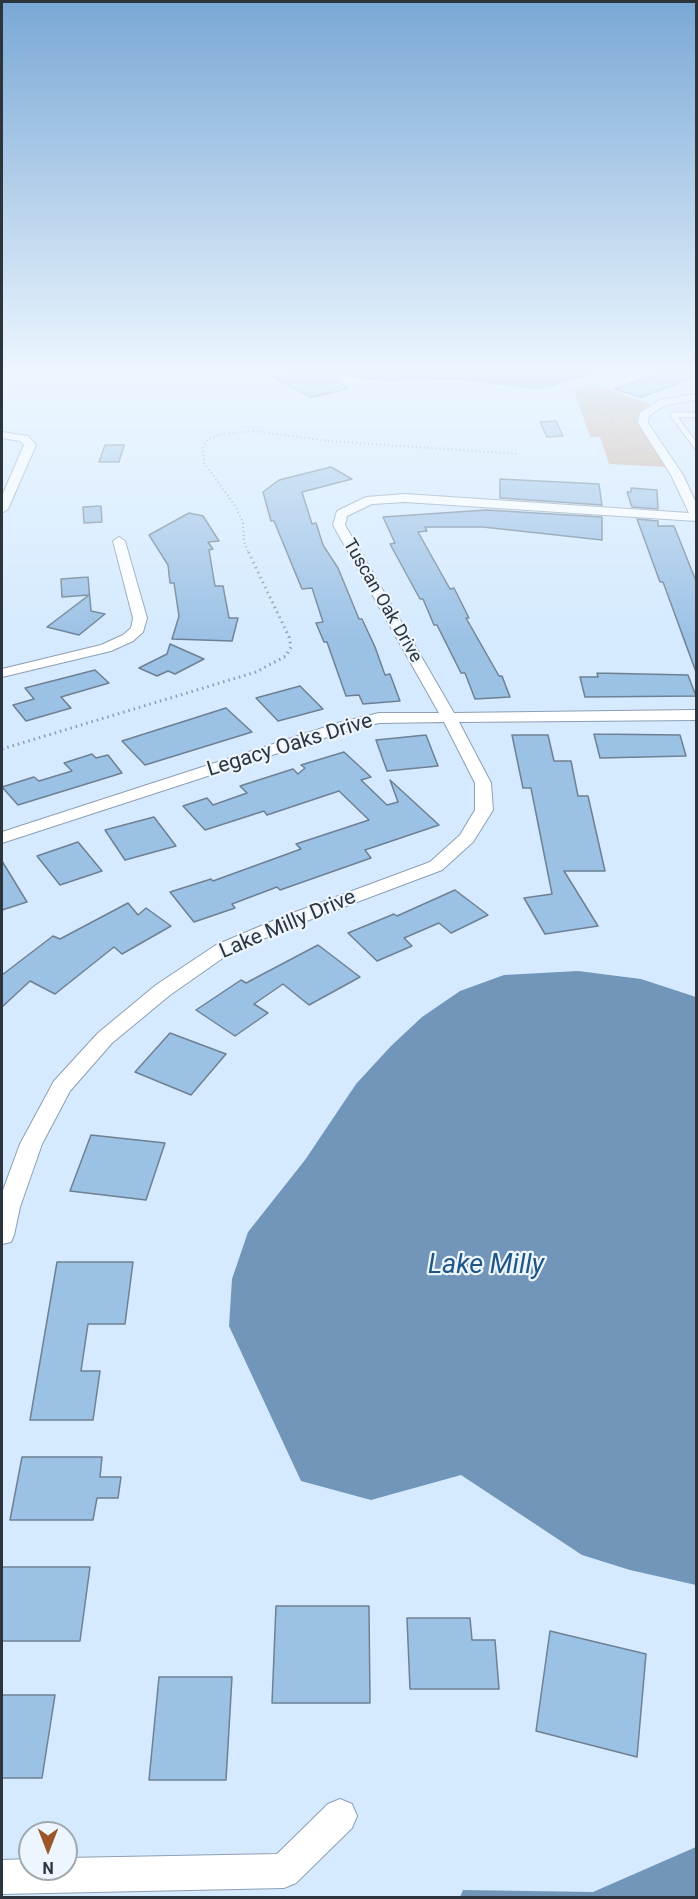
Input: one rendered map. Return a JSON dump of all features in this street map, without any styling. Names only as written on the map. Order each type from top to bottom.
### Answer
[{"type":"street","points":[[2,509],[22,463]]},
{"type":"street","points":[[669,463],[696,516]]},
{"type":"street","name":"Tuscan Oak Drive","points":[[449,717],[339,525],[341,514],[370,500],[405,498],[696,516]]},
{"type":"street","points":[[2,674],[106,648],[128,638],[138,629],[140,618],[119,541]]},
{"type":"street","name":"Legacy Oaks Drive","points":[[2,838],[344,726],[379,718],[696,715]]},
{"type":"street","name":"Lake Milly Drive","points":[[2,1235],[8,1207],[31,1144],[62,1086],[105,1038],[163,990],[223,949],[289,921],[436,866],[467,838],[484,810],[483,783],[449,717]]},
{"type":"street","points":[[2,1877],[284,1871],[340,1816]]},
{"type":"path","points":[[2,749],[256,672],[286,656],[291,647],[289,637],[244,542],[243,523],[236,507],[204,463]]},
{"type":"shaded area","points":[[663,463],[666,467],[609,464]]},
{"type":"water","name":"Lake Milly","points":[[578,971],[641,979],[696,997],[696,1585],[630,1570],[582,1555],[461,1475],[371,1500],[301,1481],[229,1326],[232,1279],[248,1232],[305,1160],[356,1084],[391,1046],[422,1017],[460,991],[504,975]]},
{"type":"water","points":[[696,1847],[696,1897],[460,1897],[463,1890],[593,1892]]},
{"type":"building","points":[[331,467],[352,479],[302,492],[312,524],[316,523],[323,545],[338,568],[359,619],[362,619],[375,647],[385,675],[390,674],[400,701],[363,704],[359,695],[346,696],[327,642],[324,642],[316,623],[323,622],[312,588],[302,589],[274,521],[271,521],[263,492],[279,480]]},
{"type":"building","points":[[500,479],[599,484],[602,505],[500,498]]},
{"type":"building","points":[[631,488],[657,490],[658,509],[632,507],[627,492],[631,492]]},
{"type":"building","points":[[101,506],[102,522],[84,523],[83,507]]},
{"type":"building","points":[[486,510],[602,517],[602,540],[483,527],[425,527],[427,531],[418,532],[450,589],[454,588],[469,618],[466,618],[499,676],[502,676],[510,697],[475,699],[465,673],[461,673],[437,625],[434,625],[423,599],[420,599],[390,544],[395,543],[383,517]]},
{"type":"building","points":[[189,513],[203,516],[219,541],[208,542],[213,549],[209,550],[215,586],[223,586],[229,618],[238,618],[232,641],[172,639],[179,616],[174,583],[170,583],[168,565],[149,535]]},
{"type":"building","points":[[637,519],[658,521],[658,526],[674,526],[696,581],[696,672],[663,582],[660,582]]},
{"type":"building","points":[[88,577],[91,611],[105,614],[79,635],[47,627],[89,595],[62,597],[61,579]]},
{"type":"building","points":[[170,644],[204,659],[175,674],[168,671],[157,676],[139,668],[167,654]]},
{"type":"building","points":[[95,670],[109,683],[61,697],[71,708],[26,721],[13,705],[34,699],[25,688]]},
{"type":"building","points":[[597,673],[688,675],[696,696],[585,697],[580,677],[598,677]]},
{"type":"building","points":[[300,686],[323,709],[278,721],[256,698]]},
{"type":"building","points":[[226,708],[252,732],[145,765],[122,741]]},
{"type":"building","points":[[594,734],[680,735],[686,756],[600,758]]},
{"type":"building","points":[[426,735],[438,766],[387,771],[376,740]]},
{"type":"building","points":[[512,735],[548,735],[554,761],[571,761],[578,796],[588,796],[605,871],[564,871],[598,926],[545,934],[524,898],[552,894],[531,788],[523,788]]},
{"type":"building","points":[[344,752],[371,777],[361,780],[387,805],[398,802],[390,780],[439,825],[365,850],[371,858],[280,890],[277,887],[232,904],[235,908],[194,922],[170,892],[211,879],[213,881],[301,849],[296,844],[369,820],[339,791],[267,815],[264,811],[205,830],[183,806],[207,798],[213,805],[247,793],[240,786],[293,769],[298,774],[305,768],[301,765]]},
{"type":"building","points":[[92,754],[96,758],[108,755],[122,773],[18,805],[2,787],[34,777],[39,781],[72,771],[64,763]]},
{"type":"building","points":[[154,817],[176,846],[125,860],[105,830]]},
{"type":"building","points":[[78,842],[102,871],[60,885],[37,856]]},
{"type":"building","points":[[2,861],[27,902],[2,910]]},
{"type":"building","points":[[455,890],[488,915],[451,933],[439,923],[404,938],[412,946],[377,961],[348,933],[394,914],[397,916]]},
{"type":"building","points":[[128,903],[138,915],[146,908],[171,926],[122,954],[114,947],[55,994],[30,981],[2,1007],[2,975],[53,936],[60,939]]},
{"type":"building","points":[[318,945],[360,977],[309,1005],[283,984],[254,1004],[268,1013],[235,1036],[196,1010],[241,980],[246,983]]},
{"type":"building","points":[[170,1033],[226,1054],[191,1095],[135,1072]]},
{"type":"building","points":[[91,1135],[165,1143],[146,1200],[70,1191]]},
{"type":"building","points":[[57,1262],[133,1262],[125,1324],[88,1324],[81,1371],[100,1371],[93,1420],[30,1420]]},
{"type":"building","points":[[22,1457],[102,1457],[100,1477],[121,1477],[118,1498],[97,1498],[93,1520],[10,1520]]},
{"type":"building","points":[[2,1567],[90,1567],[80,1641],[2,1641]]},
{"type":"building","points":[[276,1606],[369,1606],[370,1703],[272,1703]]},
{"type":"building","points":[[407,1618],[470,1618],[472,1640],[495,1640],[499,1689],[410,1689]]},
{"type":"building","points":[[550,1631],[646,1654],[637,1757],[536,1731]]},
{"type":"building","points":[[159,1677],[232,1677],[226,1780],[149,1780]]},
{"type":"building","points":[[2,1695],[55,1695],[42,1778],[2,1778]]}]
